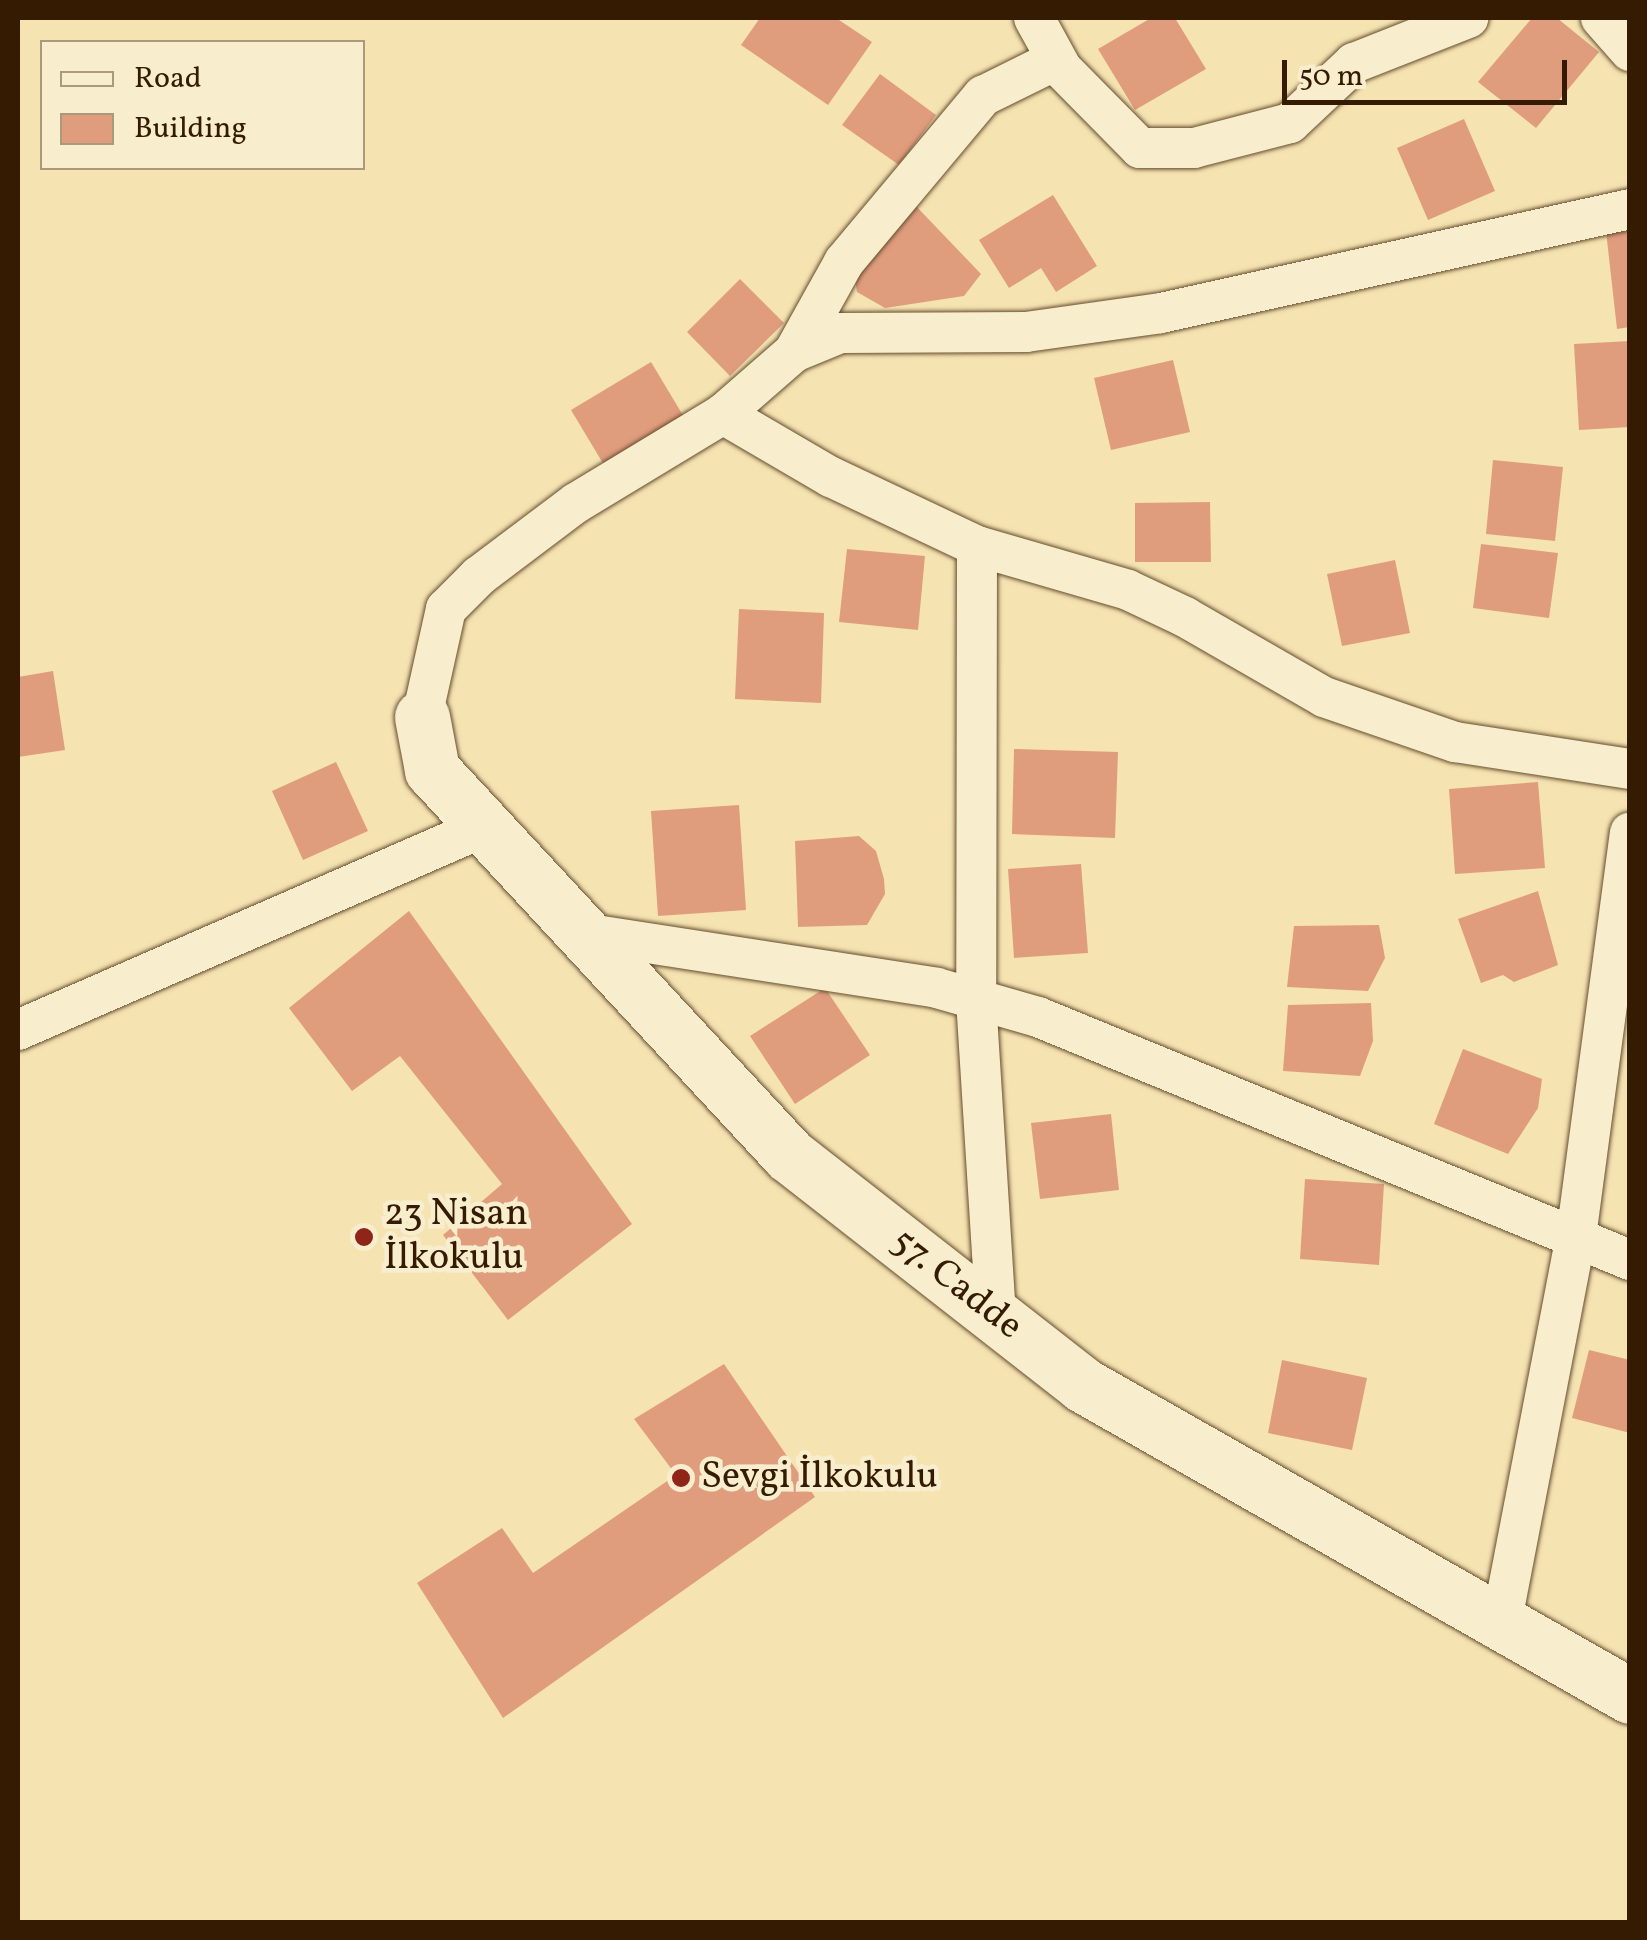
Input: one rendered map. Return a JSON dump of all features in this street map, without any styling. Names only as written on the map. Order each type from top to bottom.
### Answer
[{"type":"street","points":[[1034,18],[1056,60],[1140,148],[1194,148],[1290,123],[1354,63],[1444,21]]},
{"type":"street","points":[[1601,18],[1630,51]]},
{"type":"street","points":[[794,352],[844,262],[983,96],[1056,60]]},
{"type":"street","points":[[422,717],[446,609],[479,576],[576,503],[722,414],[794,352],[840,333],[1026,332],[1161,313],[1630,209]]},
{"type":"street","points":[[722,414],[831,477],[978,546],[1128,590],[1324,697],[1455,742],[1630,769]]},
{"type":"street","points":[[978,546],[976,999],[996,1317]]},
{"type":"street","name":"57. Cadde","points":[[422,717],[432,770],[789,1155],[1083,1384],[1630,1696]]},
{"type":"street","points":[[18,1030],[484,827]]},
{"type":"street","points":[[1502,1620],[1576,1237],[1630,833]]},
{"type":"street","points":[[582,932],[976,999],[1038,1017],[1326,1130],[1630,1260]]},
{"type":"building","points":[[760,18],[836,18],[872,42],[828,105],[741,45]]},
{"type":"building","points":[[1151,18],[1175,18],[1206,69],[1135,110],[1098,49]]},
{"type":"building","points":[[1532,18],[1557,18],[1599,52],[1536,128],[1478,82]]},
{"type":"building","points":[[880,74],[936,115],[899,165],[842,125]]},
{"type":"building","points":[[1464,119],[1495,191],[1428,220],[1397,148]]},
{"type":"building","points":[[1053,195],[1097,266],[1056,292],[1041,268],[1009,288],[979,240]]},
{"type":"building","points":[[914,204],[981,274],[964,296],[885,308],[857,292],[855,280]]},
{"type":"building","points":[[1630,228],[1630,327],[1617,329],[1606,231]]},
{"type":"building","points":[[740,279],[784,323],[730,376],[687,332]]},
{"type":"building","points":[[1630,341],[1630,427],[1579,430],[1574,344]]},
{"type":"building","points":[[1173,360],[1190,432],[1111,450],[1094,378]]},
{"type":"building","points":[[651,362],[684,417],[604,465],[571,410]]},
{"type":"building","points":[[1493,460],[1563,467],[1555,541],[1486,534]]},
{"type":"building","points":[[1210,502],[1211,562],[1135,562],[1135,503]]},
{"type":"building","points":[[1481,544],[1558,553],[1549,618],[1473,608]]},
{"type":"building","points":[[847,549],[925,556],[918,630],[839,622]]},
{"type":"building","points":[[1395,560],[1410,633],[1342,646],[1327,574]]},
{"type":"building","points":[[739,609],[824,613],[821,703],[735,699]]},
{"type":"building","points":[[53,671],[65,750],[18,757],[18,677]]},
{"type":"building","points":[[1014,749],[1118,752],[1115,838],[1012,834]]},
{"type":"building","points":[[336,762],[368,831],[303,860],[272,791]]},
{"type":"building","points":[[1538,782],[1545,868],[1455,874],[1449,789]]},
{"type":"building","points":[[739,805],[746,910],[658,916],[651,811]]},
{"type":"building","points":[[859,836],[876,851],[884,879],[885,894],[867,925],[798,927],[795,841]]},
{"type":"building","points":[[1081,864],[1088,953],[1014,958],[1008,869]]},
{"type":"building","points":[[1538,891],[1558,965],[1514,982],[1503,975],[1481,983],[1458,919]]},
{"type":"building","points":[[409,911],[632,1224],[508,1320],[443,1235],[502,1184],[400,1056],[352,1091],[289,1008]]},
{"type":"building","points":[[1379,925],[1385,958],[1368,991],[1287,987],[1294,926]]},
{"type":"building","points":[[825,988],[870,1055],[795,1104],[750,1036]]},
{"type":"building","points":[[1371,1003],[1373,1041],[1360,1076],[1283,1071],[1288,1005]]},
{"type":"building","points":[[1463,1049],[1542,1079],[1538,1108],[1508,1154],[1434,1124]]},
{"type":"building","points":[[1111,1114],[1119,1190],[1040,1199],[1031,1123]]},
{"type":"building","points":[[1305,1179],[1384,1184],[1379,1265],[1300,1259]]},
{"type":"building","points":[[1589,1350],[1630,1360],[1630,1433],[1572,1418]]},
{"type":"building","points":[[1282,1360],[1367,1378],[1352,1450],[1268,1433]]},
{"type":"building","points":[[724,1364],[815,1497],[503,1718],[417,1583],[502,1528],[533,1573],[676,1475],[634,1419]]},
{"type":"place","name":"23 Nisan İlkokulu","points":[[364,1237]]},
{"type":"place","name":"Sevgi İlkokulu","points":[[681,1478]]}]
